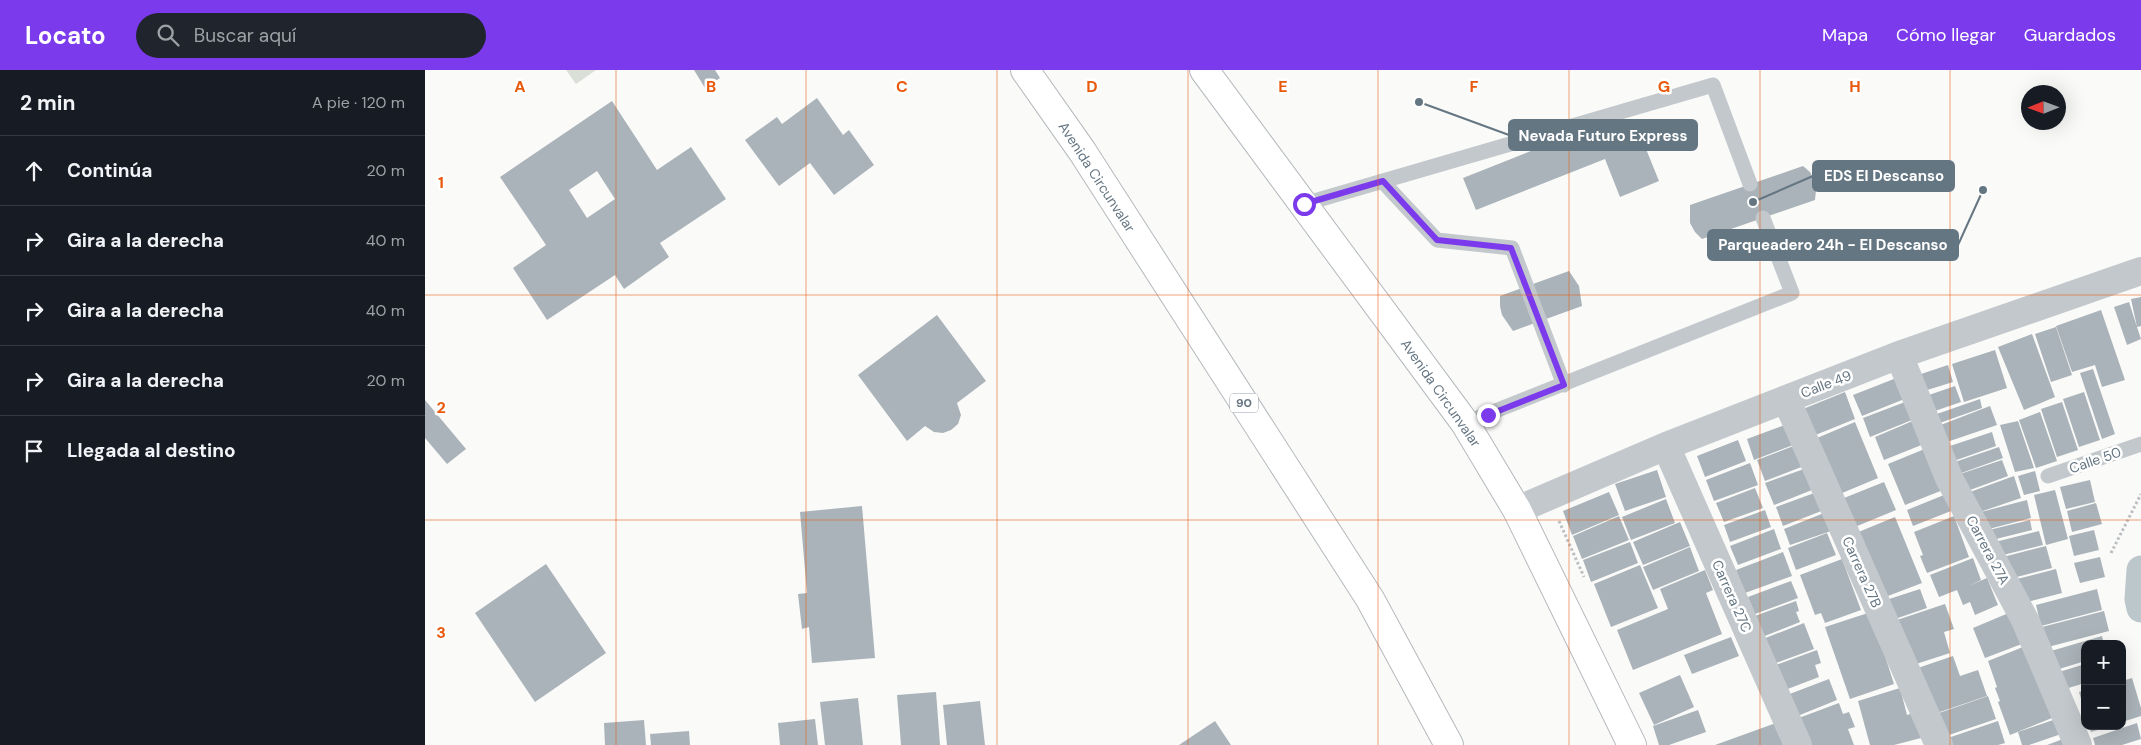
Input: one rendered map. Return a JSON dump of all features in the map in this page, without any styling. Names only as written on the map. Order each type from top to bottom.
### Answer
[{"type":"highway","name":"Avenida Circunvalar","points":[[1025,70],[1082,151],[1369,599],[1449,745]]},
{"type":"highway","name":"Avenida Circunvalar","points":[[1204,70],[1465,423],[1517,510],[1632,745]]},
{"type":"street","name":"Calle 49","points":[[1517,510],[1666,446],[1899,355],[2141,271]]},
{"type":"street","name":"Carrera 27A","points":[[1899,355],[1949,478],[2025,620],[2078,745]]},
{"type":"street","name":"Carrera 27B","points":[[1786,399],[1939,745]]},
{"type":"street","name":"Carrera 27C","points":[[1666,446],[1798,745]]},
{"type":"lane","points":[[1304,204],[1713,85],[1751,184]]},
{"type":"lane","points":[[1383,181],[1437,240],[1511,248],[1564,385]]},
{"type":"lane","points":[[1465,423],[1792,293],[1763,218]]},
{"type":"lane","name":"Calle 50","points":[[2048,476],[2141,444]]},
{"type":"path","points":[[2111,553],[2141,494]]},
{"type":"shaded area","points":[[566,70],[596,70],[576,84]]},
{"type":"building","points":[[694,70],[715,70],[720,78],[705,88]]},
{"type":"building","points":[[817,98],[843,135],[849,130],[874,165],[834,195],[810,163],[779,186],[745,140],[777,117],[782,124]]},
{"type":"building","points":[[612,101],[657,170],[691,147],[726,199],[660,243],[669,257],[624,289],[615,275],[547,320],[513,268],[546,245],[500,177]],"holes":[[[597,171],[615,199],[587,218],[569,190]]]},
{"type":"building","points":[[1635,122],[1659,181],[1620,197],[1605,159],[1476,210],[1463,178],[1601,123],[1606,134]]},
{"type":"building","points":[[1803,166],[1810,172],[1814,180],[1815,200],[1702,239],[1695,232],[1690,223],[1690,205]]},
{"type":"building","points":[[1569,271],[1579,286],[1582,306],[1513,331],[1502,315],[1500,296]]},
{"type":"building","points":[[2141,297],[2141,326],[2137,327],[2131,299]]},
{"type":"building","points":[[2129,302],[2141,339],[2127,345],[2114,307]]},
{"type":"building","points":[[2101,310],[2125,380],[2102,387],[2095,365],[2072,372],[2056,326]]},
{"type":"building","points":[[937,315],[986,381],[957,403],[961,415],[958,424],[951,430],[943,433],[934,432],[925,426],[907,441],[858,375]]},
{"type":"building","points":[[2056,327],[2072,375],[2051,382],[2035,334]]},
{"type":"building","points":[[2032,334],[2055,397],[2024,410],[1998,347]]},
{"type":"building","points":[[1995,350],[2007,388],[1964,402],[1952,364]]},
{"type":"building","points":[[1948,365],[1953,382],[1924,391],[1918,375]]},
{"type":"building","points":[[2093,369],[2115,434],[2102,439],[2080,373]]},
{"type":"building","points":[[1899,377],[1907,398],[1862,416],[1853,395]]},
{"type":"building","points":[[1955,386],[1961,402],[1932,412],[1926,396]]},
{"type":"building","points":[[1845,392],[1855,419],[1813,436],[1803,409]]},
{"type":"building","points":[[2084,392],[2100,440],[2079,447],[2063,399]]},
{"type":"building","points":[[1980,399],[1982,408],[1934,425],[1931,416]]},
{"type":"building","points":[[425,400],[466,449],[447,464],[425,438]]},
{"type":"building","points":[[1905,402],[1912,420],[1870,437],[1863,418]]},
{"type":"building","points":[[2062,402],[2078,450],[2057,457],[2041,409]]},
{"type":"building","points":[[1990,406],[1997,425],[1944,443],[1938,426]]},
{"type":"building","points":[[2040,412],[2057,461],[2036,468],[2019,420]]},
{"type":"building","points":[[1915,420],[1924,444],[1884,460],[1875,437]]},
{"type":"building","points":[[2018,421],[2034,468],[2015,472],[2000,425]]},
{"type":"building","points":[[1855,422],[1878,478],[1835,496],[1817,438]]},
{"type":"building","points":[[1785,425],[1793,445],[1754,460],[1747,439]]},
{"type":"building","points":[[1992,432],[1996,446],[1948,463],[1944,448]]},
{"type":"building","points":[[1738,440],[1746,461],[1705,477],[1697,456]]},
{"type":"building","points":[[1796,445],[1804,466],[1765,481],[1757,460]]},
{"type":"building","points":[[1999,447],[2003,458],[1953,476],[1949,464]]},
{"type":"building","points":[[1927,448],[1943,490],[1905,505],[1888,464]]},
{"type":"building","points":[[2002,460],[2008,476],[1962,493],[1957,475]]},
{"type":"building","points":[[1750,463],[1758,485],[1714,501],[1706,480]]},
{"type":"building","points":[[1804,469],[1812,490],[1774,505],[1765,483]]},
{"type":"building","points":[[1657,470],[1666,497],[1625,511],[1615,484]]},
{"type":"building","points":[[2035,471],[2040,491],[2024,495],[2018,476]]},
{"type":"building","points":[[2014,476],[2021,498],[1977,513],[1970,492]]},
{"type":"building","points":[[2090,480],[2095,502],[2066,509],[2060,487]]},
{"type":"building","points":[[1884,482],[1896,510],[1850,529],[1839,500]]},
{"type":"building","points":[[1755,488],[1763,508],[1724,522],[1716,503]]},
{"type":"building","points":[[2055,490],[2068,539],[2046,545],[2034,495]]},
{"type":"building","points":[[1609,492],[1619,515],[1572,535],[1563,511]]},
{"type":"building","points":[[1817,492],[1824,510],[1783,526],[1776,507]]},
{"type":"building","points":[[1944,495],[1951,511],[1913,526],[1907,510]]},
{"type":"building","points":[[1666,499],[1675,523],[1631,540],[1622,517]]},
{"type":"building","points":[[2027,500],[2031,518],[1985,530],[1981,512]]},
{"type":"building","points":[[2096,503],[2102,524],[2072,532],[2067,511]]},
{"type":"building","points":[[862,506],[875,658],[812,663],[809,627],[802,629],[798,594],[807,593],[800,512]]},
{"type":"building","points":[[1765,510],[1771,527],[1730,542],[1724,525]]},
{"type":"building","points":[[1824,513],[1831,531],[1790,545],[1784,529]]},
{"type":"building","points":[[1619,516],[1629,540],[1582,559],[1573,536]]},
{"type":"building","points":[[1954,516],[1969,557],[1927,573],[1920,556],[1923,555],[1914,532]]},
{"type":"building","points":[[1895,517],[1922,583],[1880,599],[1856,533]]},
{"type":"building","points":[[2030,520],[2032,530],[1992,540],[1989,530]]},
{"type":"building","points":[[1680,522],[1690,546],[1643,565],[1633,542]]},
{"type":"building","points":[[1774,529],[1781,549],[1738,565],[1730,546]]},
{"type":"building","points":[[2094,530],[2099,550],[2074,556],[2069,536]]},
{"type":"building","points":[[2039,531],[2043,545],[1999,556],[1995,542]]},
{"type":"building","points":[[1827,533],[1836,555],[1796,570],[1788,548]]},
{"type":"building","points":[[1630,542],[1638,563],[1591,582],[1583,560]]},
{"type":"building","points":[[2046,546],[2052,568],[2009,579],[2003,557]]},
{"type":"building","points":[[1690,547],[1699,571],[1653,590],[1643,567]]},
{"type":"building","points":[[1783,552],[1792,576],[1745,593],[1736,570]]},
{"type":"building","points":[[2100,557],[2105,577],[2080,583],[2074,563]]},
{"type":"building","points":[[1973,558],[1981,580],[1968,586],[1987,578],[1998,605],[1975,615],[1970,602],[1963,605],[1957,590],[1939,597],[1930,575]]},
{"type":"building","points":[[1842,559],[1861,610],[1825,623],[1821,613],[1815,615],[1800,575]]},
{"type":"building","points":[[546,564],[606,653],[535,702],[475,613]]},
{"type":"building","points":[[1640,565],[1658,608],[1611,627],[1594,584]]},
{"type":"building","points":[[2056,569],[2062,593],[2023,603],[2017,579]]},
{"type":"building","points":[[1705,570],[1713,590],[1706,593],[1722,634],[1633,670],[1617,630],[1668,609],[1660,589]]},
{"type":"building","points":[[1791,581],[1798,598],[1755,614],[1748,597]]},
{"type":"building","points":[[1920,589],[1927,608],[1889,621],[1883,601]]},
{"type":"building","points":[[2097,589],[2102,610],[2041,626],[2036,605]]},
{"type":"building","points":[[1796,601],[1799,611],[1796,612],[1800,622],[1762,637],[1755,616]]},
{"type":"building","points":[[1945,604],[1954,629],[1944,632],[1950,653],[1910,666],[1894,621]]},
{"type":"building","points":[[2104,611],[2109,631],[2048,647],[2042,627]]},
{"type":"building","points":[[1871,612],[1894,684],[1850,699],[1825,627]]},
{"type":"building","points":[[2011,612],[2027,642],[1985,658],[1973,628]]},
{"type":"building","points":[[1804,623],[1814,649],[1773,664],[1763,639]]},
{"type":"building","points":[[2102,636],[2103,640],[2088,640]]},
{"type":"building","points":[[1731,637],[1739,656],[1692,674],[1684,655]]},
{"type":"building","points":[[2081,642],[2081,662],[2056,670],[2051,651]]},
{"type":"building","points":[[2028,645],[2057,716],[2010,735],[1998,702],[2000,701],[1995,688],[1997,687],[1988,661]]},
{"type":"building","points":[[1817,650],[1821,663],[1815,665],[1819,677],[1785,690],[1776,665]]},
{"type":"building","points":[[1953,656],[1960,676],[1978,670],[1987,696],[1928,716],[1912,670]]},
{"type":"building","points":[[2081,665],[2081,684],[2065,689],[2059,672]]},
{"type":"building","points":[[1680,675],[1694,707],[1654,725],[1639,693]]},
{"type":"building","points":[[2132,678],[2141,708],[2141,716],[2126,721],[2126,685],[2126,680]]},
{"type":"building","points":[[1829,679],[1837,700],[1795,717],[1787,695]]},
{"type":"building","points":[[1900,688],[1907,715],[1913,713],[1921,738],[1894,745],[1870,745],[1858,701]]},
{"type":"building","points":[[936,692],[940,745],[901,745],[897,695]]},
{"type":"building","points":[[1988,696],[1996,719],[1946,736],[1939,713]]},
{"type":"building","points":[[858,698],[863,745],[825,745],[820,702]]},
{"type":"building","points":[[980,701],[985,745],[947,745],[943,705]]},
{"type":"building","points":[[1839,703],[1843,714],[1849,712],[1855,727],[1848,729],[1854,745],[1805,745],[1796,719]]},
{"type":"building","points":[[1698,710],[1706,732],[1669,745],[1659,745],[1653,726]]},
{"type":"building","points":[[2062,717],[2067,732],[2029,745],[2022,745],[2018,732]]},
{"type":"building","points":[[815,719],[818,745],[780,745],[778,723]]},
{"type":"building","points":[[644,720],[646,745],[605,745],[604,723]]},
{"type":"building","points":[[1215,721],[1231,745],[1179,745]]},
{"type":"building","points":[[1998,721],[2005,743],[1998,745],[1944,745],[1942,740]]},
{"type":"building","points":[[1776,723],[1785,745],[1715,745]]},
{"type":"building","points":[[2137,723],[2141,739],[2122,745],[2095,745],[2093,738],[2116,730],[2126,730],[2126,727]]},
{"type":"building","points":[[689,731],[690,745],[651,745],[650,734]]},
{"type":"building","points":[[2071,736],[2074,745],[2047,745]]},
{"type":"waterway","points":[[2141,570],[2139,599],[2141,608]]},
{"type":"place","name":"Nevada Futuro Express","points":[[1419,102]]},
{"type":"place","name":"Parqueadero 24h - El Descanso","points":[[1983,190]]},
{"type":"place","name":"EDS El Descanso","points":[[1753,202]]},
{"type":"route","points":[[1304,204],[1383,181],[1437,240],[1511,248],[1564,385],[1488,415]]}]
